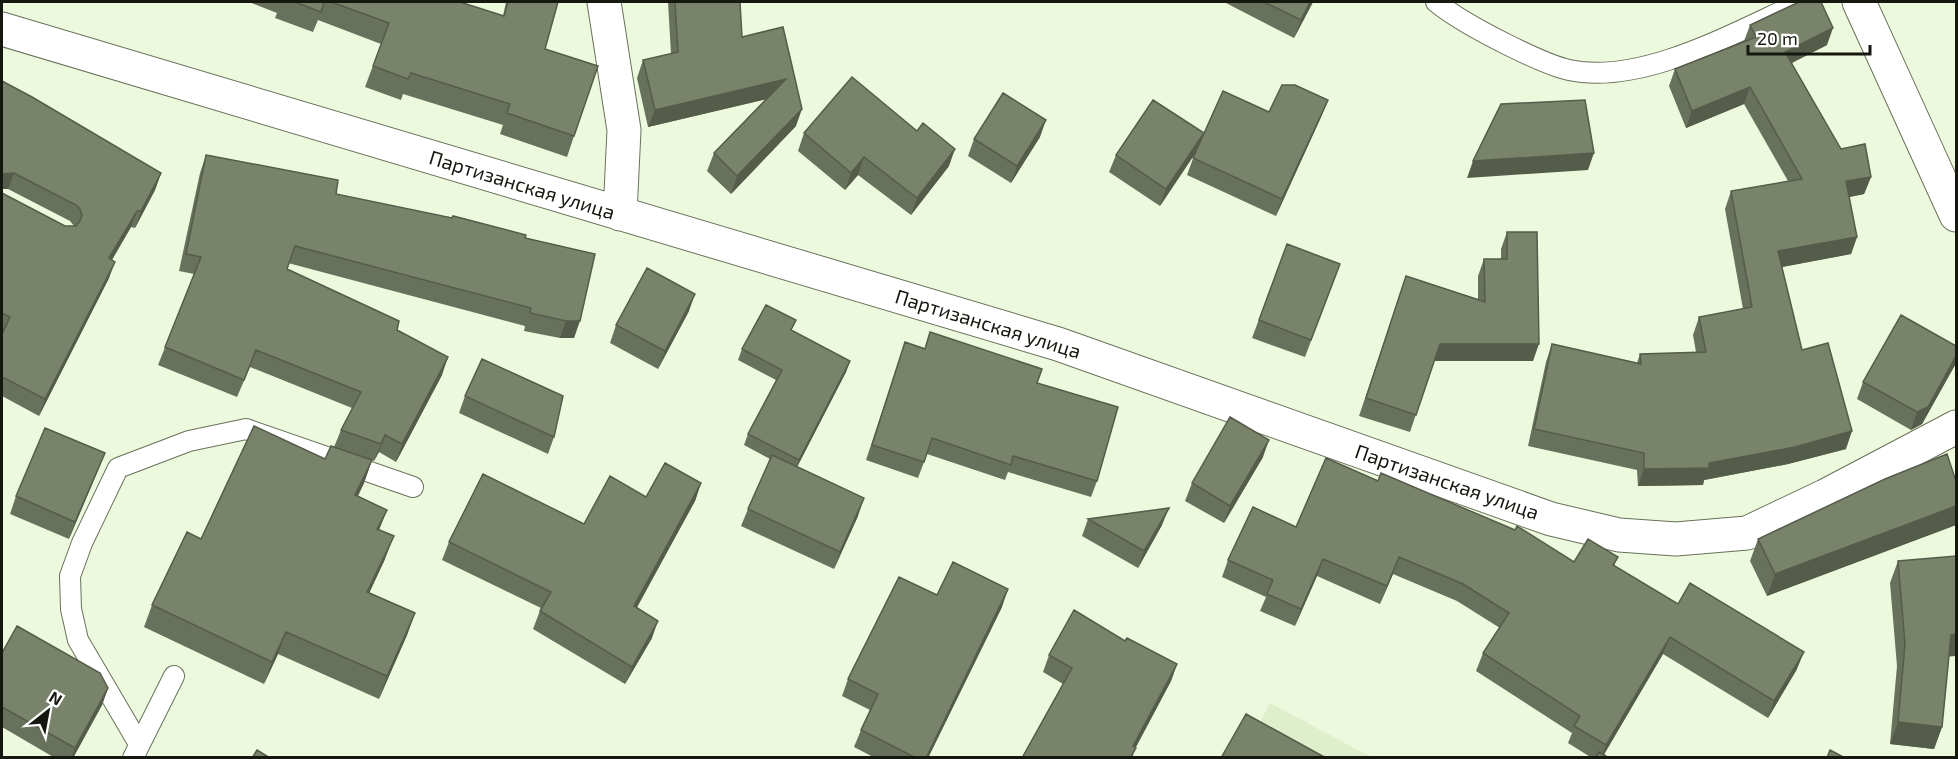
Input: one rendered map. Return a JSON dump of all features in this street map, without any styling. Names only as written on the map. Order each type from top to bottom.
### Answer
[{"type":"street","points":[[603,2],[624,130],[620,214]]},
{"type":"street","points":[[1859,2],[1956,215]]},
{"type":"street","name":"Партизанская улица","points":[[2,29],[1058,344],[1551,519],[1619,535],[1676,539],[1747,533],[1825,496],[1956,427]]},
{"type":"lane","points":[[1436,2],[1468,23],[1520,50],[1569,70],[1609,72],[1645,67],[1708,45],[1802,2]]},
{"type":"lane","points":[[136,751],[78,640],[71,609],[70,576],[82,543],[118,468],[189,441],[246,429],[413,487]]},
{"type":"lane","points":[[136,751],[174,676]]},
{"type":"shaded area","points":[[1270,703],[1371,757],[1241,758]]},
{"type":"building","points":[[295,2],[324,2],[321,12]]},
{"type":"building","points":[[331,2],[460,2],[504,16],[508,2],[558,2],[545,49],[598,66],[574,136],[507,113],[510,104],[411,73],[408,79],[373,66],[389,23]]},
{"type":"building","points":[[675,2],[740,2],[742,37],[783,27],[802,109],[737,176],[714,153],[786,79],[655,110],[643,60],[678,52]]},
{"type":"building","points":[[1264,2],[1310,2],[1301,20]]},
{"type":"building","points":[[1799,2],[1821,2],[1833,28],[1785,52],[1841,149],[1865,144],[1871,177],[1846,181],[1857,237],[1778,251],[1802,350],[1828,343],[1852,431],[1795,447],[1709,463],[1709,468],[1644,469],[1644,453],[1534,429],[1552,344],[1641,364],[1640,354],[1706,352],[1699,317],[1752,307],[1731,191],[1802,179],[1750,87],[1692,111],[1675,69],[1756,37],[1750,25]]},
{"type":"building","points":[[852,77],[917,131],[923,123],[955,149],[917,198],[864,157],[851,173],[804,133]]},
{"type":"building","points":[[2,81],[161,173],[141,211],[137,211],[109,258],[115,262],[45,399],[2,377],[2,334],[10,317],[2,313],[2,193],[65,226],[76,226],[82,215],[76,205],[14,173],[2,174]]},
{"type":"building","points":[[1282,85],[1295,85],[1328,100],[1282,199],[1193,158],[1223,91],[1269,112]]},
{"type":"building","points":[[1003,93],[1046,120],[1017,166],[974,139]]},
{"type":"building","points":[[1153,100],[1204,133],[1166,189],[1116,155]]},
{"type":"building","points":[[1585,100],[1594,153],[1473,161],[1501,104]]},
{"type":"building","points":[[206,155],[338,180],[336,194],[452,218],[453,216],[526,235],[525,238],[595,254],[580,321],[566,321],[530,313],[531,308],[295,246],[287,269],[399,321],[397,330],[448,357],[402,444],[385,435],[381,444],[341,430],[361,392],[256,350],[244,380],[165,347],[201,257],[186,254]]},
{"type":"building","points":[[1507,232],[1537,232],[1539,344],[1440,344],[1416,415],[1366,398],[1406,276],[1485,302],[1484,259],[1507,259]]},
{"type":"building","points":[[1287,244],[1340,264],[1311,340],[1259,320]]},
{"type":"building","points":[[647,268],[695,294],[665,351],[616,325]]},
{"type":"building","points":[[766,305],[796,320],[791,330],[850,361],[799,460],[748,434],[782,370],[742,349]]},
{"type":"building","points":[[1901,315],[1956,346],[1956,356],[1928,407],[1917,412],[1863,382]]},
{"type":"building","points":[[930,332],[1042,369],[1037,383],[1118,407],[1097,481],[1013,456],[1011,465],[932,438],[924,462],[872,445],[905,342],[925,349]]},
{"type":"building","points":[[482,359],[563,396],[554,437],[465,396]]},
{"type":"building","points":[[1230,417],[1269,440],[1230,506],[1192,483]]},
{"type":"building","points":[[254,426],[325,459],[331,446],[372,460],[355,495],[387,510],[377,529],[394,536],[367,592],[415,613],[387,676],[286,632],[272,662],[152,605],[187,532],[201,539]]},
{"type":"building","points":[[45,428],[105,453],[75,522],[16,496]]},
{"type":"building","points":[[1947,454],[1956,481],[1956,506],[1775,574],[1758,539],[1885,479]]},
{"type":"building","points":[[772,455],[864,498],[840,552],[748,509]]},
{"type":"building","points":[[1326,458],[1378,481],[1381,473],[1515,530],[1517,526],[1574,562],[1588,539],[1618,557],[1613,565],[1678,604],[1690,583],[1804,652],[1774,701],[1670,637],[1606,745],[1574,726],[1580,716],[1483,653],[1509,613],[1463,584],[1399,557],[1387,586],[1323,559],[1301,609],[1267,594],[1273,580],[1228,560],[1253,507],[1296,527]]},
{"type":"building","points":[[665,463],[701,483],[634,606],[658,621],[632,667],[540,611],[551,592],[449,542],[483,474],[584,524],[610,476],[646,497]]},
{"type":"building","points":[[1169,508],[1144,551],[1088,519]]},
{"type":"building","points":[[1956,556],[1956,634],[1951,635],[1942,727],[1898,722],[1905,644],[1898,561]]},
{"type":"building","points":[[953,562],[1008,589],[926,758],[916,758],[861,730],[878,694],[848,679],[899,577],[937,595]]},
{"type":"building","points":[[1074,610],[1125,641],[1127,638],[1177,664],[1133,746],[1136,748],[1130,758],[1022,758],[1072,668],[1049,655]]},
{"type":"building","points":[[17,626],[100,673],[108,688],[75,748],[2,707],[2,653]]},
{"type":"building","points":[[1246,714],[1326,758],[1221,758]]},
{"type":"building","points":[[257,750],[270,758],[252,758]]},
{"type":"building","points":[[1830,750],[1845,758],[1827,758]]},
{"type":"building","points":[[1599,752],[1609,758],[1595,758]]}]
